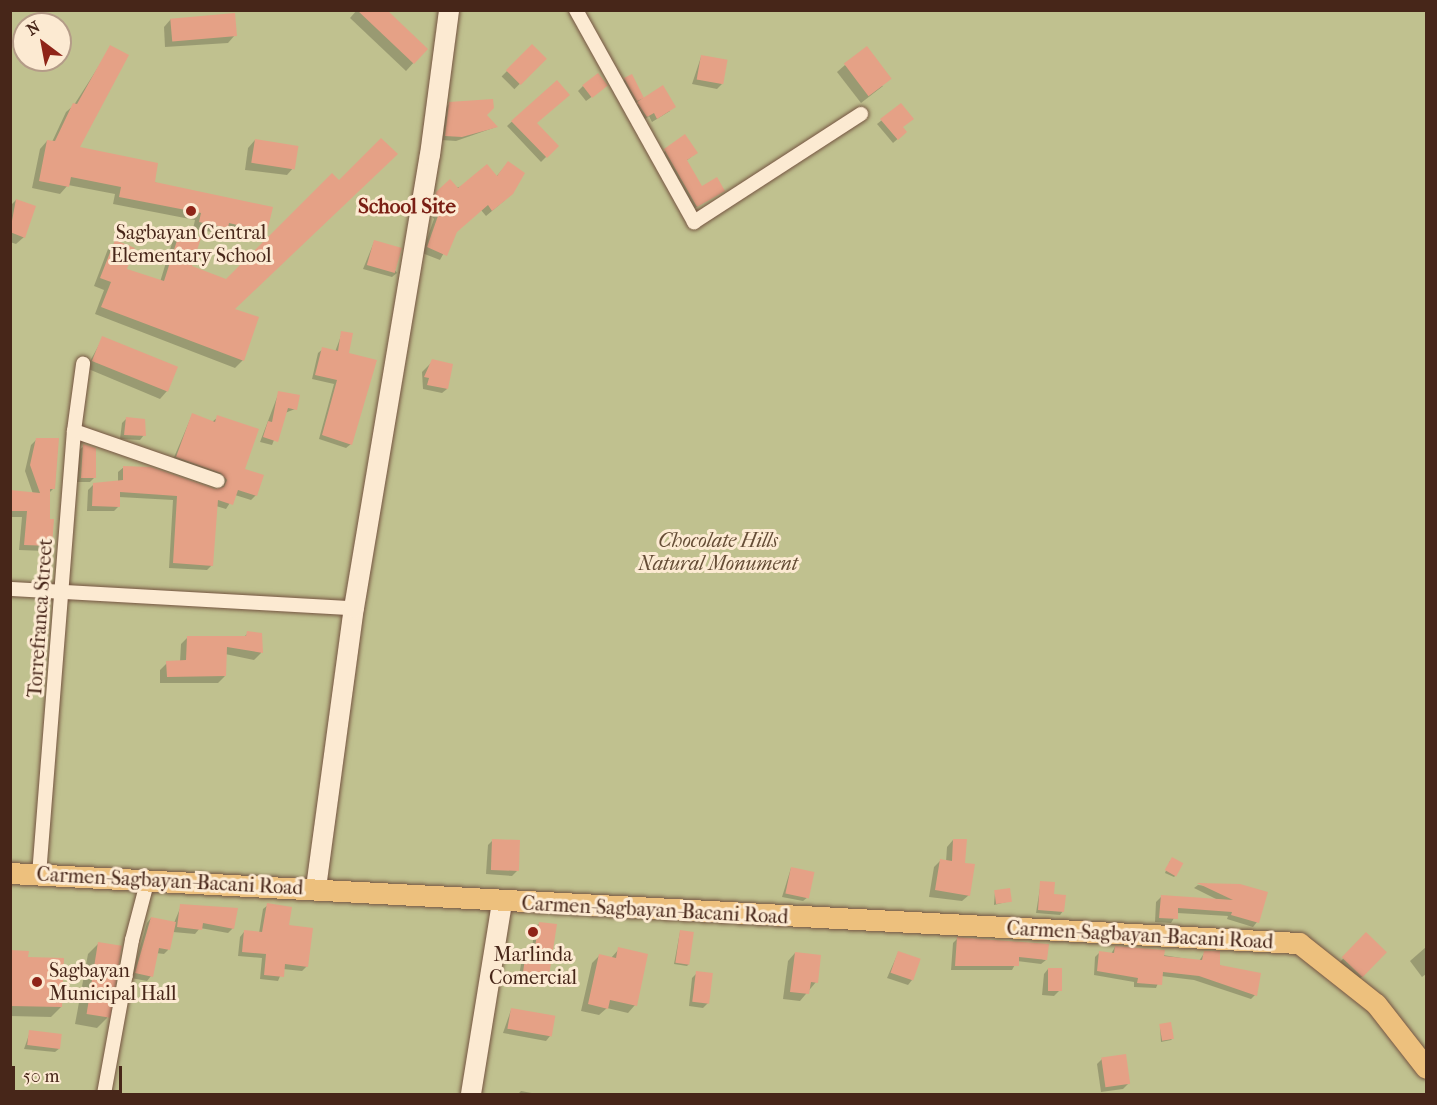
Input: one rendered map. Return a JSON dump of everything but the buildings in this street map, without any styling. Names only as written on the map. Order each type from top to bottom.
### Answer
[{"type":"main road","name":"Carmen-Sagbayan-Bacani Road","points":[[10,873],[147,883],[316,888],[502,902],[1299,943],[1376,1004],[1426,1068]]},
{"type":"street","points":[[316,888],[354,608],[430,155],[449,10]]},
{"type":"street","points":[[576,10],[694,222],[861,114]]},
{"type":"street","name":"Torrefranca Street","points":[[39,875],[74,431],[83,364]]},
{"type":"street","points":[[74,431],[218,481]]},
{"type":"street","points":[[10,589],[62,594],[354,608]]},
{"type":"street","points":[[104,1095],[132,940],[147,883]]},
{"type":"street","points":[[471,1095],[502,902]]},
{"type":"green space","name":"Chocolate Hills Natural Monument","points":[[10,11],[1426,11],[1426,1094],[11,1094]]},
{"type":"place","name":"Sagbayan Central Elementary School","points":[[191,211]]},
{"type":"place","name":"Marlinda Comercial","points":[[533,932]]},
{"type":"place","name":"Sagbayan Municipal Hall","points":[[37,982]]},
{"type":"district","name":"School Site","points":[[407,206]]}]
